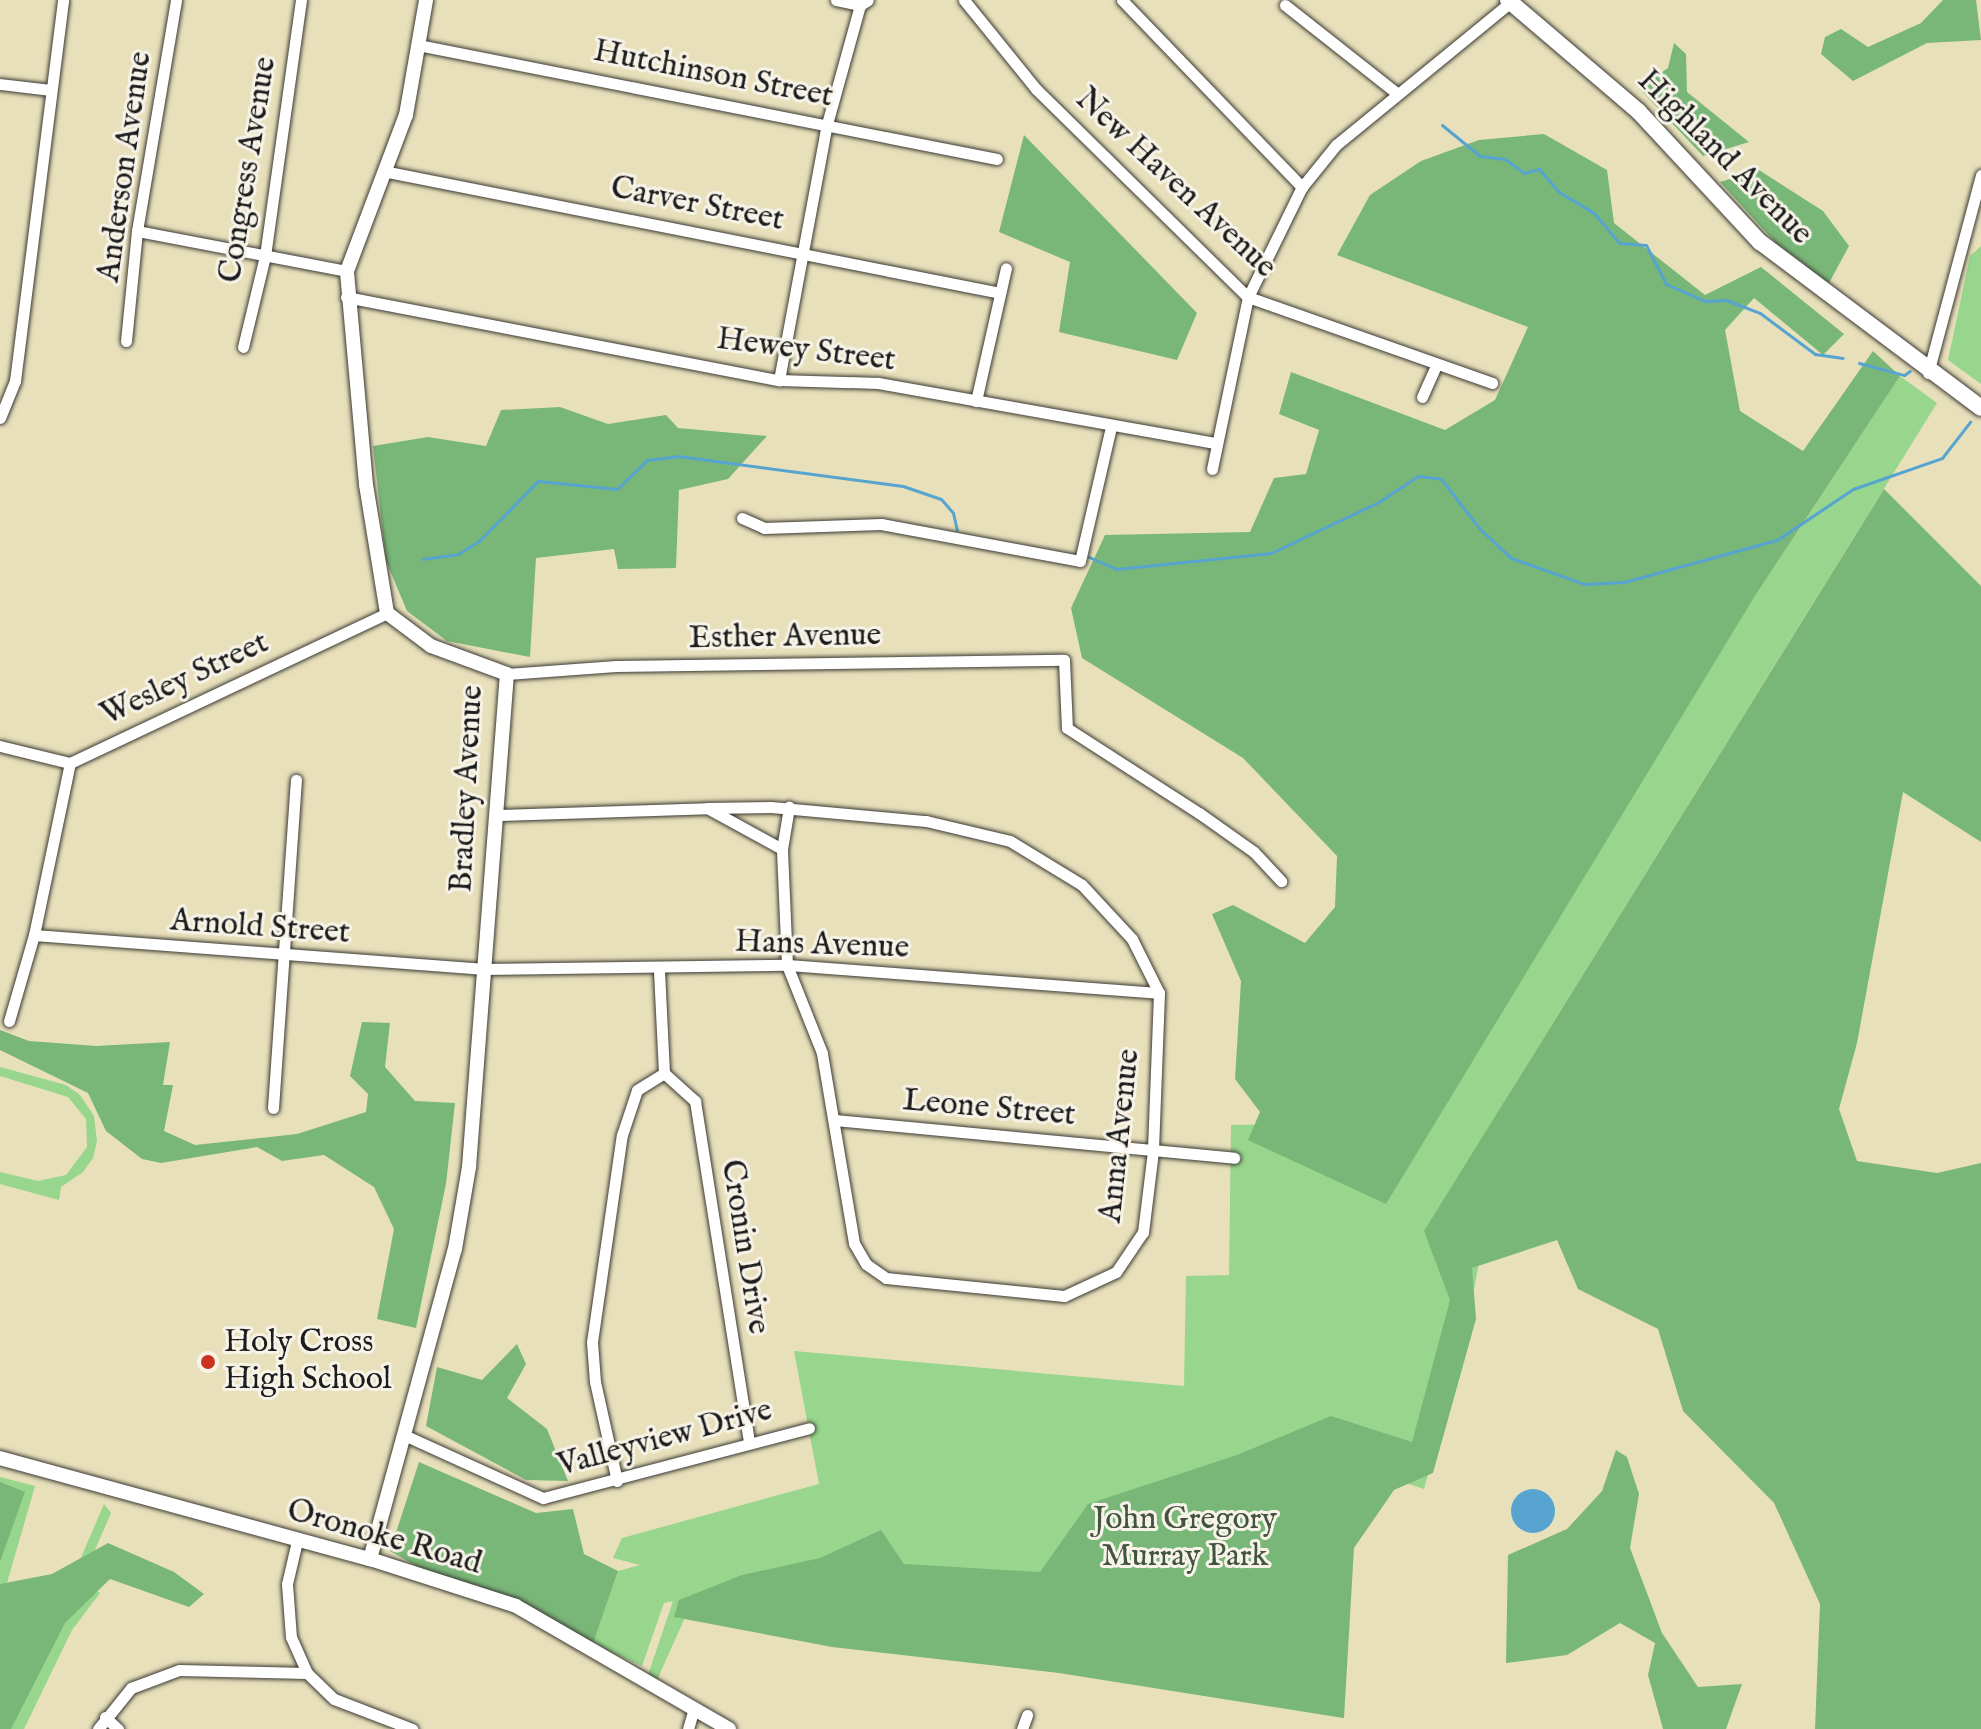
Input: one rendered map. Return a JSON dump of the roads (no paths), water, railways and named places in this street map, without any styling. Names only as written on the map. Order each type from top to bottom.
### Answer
[{"type":"main road","name":"Highland Avenue","points":[[1510,1],[1639,112],[1760,242],[1928,373],[1981,408]]},
{"type":"street","points":[[0,418],[15,381],[63,0]]},
{"type":"street","name":"Anderson Avenue","points":[[126,341],[137,231],[176,0]]},
{"type":"street","name":"Congress Avenue","points":[[243,347],[265,256],[301,0]]},
{"type":"street","points":[[387,613],[366,485],[346,297],[347,271],[406,115],[426,0]]},
{"type":"street","points":[[779,380],[827,124],[864,2],[836,0]]},
{"type":"street","name":"New Haven Avenue","points":[[964,0],[1036,89],[1248,297],[1492,383]]},
{"type":"street","points":[[1122,0],[1302,187]]},
{"type":"street","points":[[1212,469],[1214,443],[1248,297],[1302,187],[1336,145],[1395,92],[1441,62],[1510,1]]},
{"type":"street","points":[[1285,5],[1395,92]]},
{"type":"street","name":"Hutchinson Street","points":[[418,45],[997,159]]},
{"type":"street","points":[[0,84],[50,90]]},
{"type":"street","name":"Carver Street","points":[[383,171],[1000,293]]},
{"type":"street","points":[[1928,373],[1981,175]]},
{"type":"street","points":[[137,231],[347,271]]},
{"type":"street","points":[[976,401],[1006,268]]},
{"type":"street","name":"Hewey Street","points":[[346,297],[779,380],[878,383],[1214,443]]},
{"type":"street","points":[[1422,397],[1437,364]]},
{"type":"street","points":[[742,518],[764,528],[881,524],[1080,561],[1111,427]]},
{"type":"street","name":"Bradley Avenue","points":[[370,1559],[455,1249],[469,1167],[482,969],[500,815],[507,674],[431,646],[387,613]]},
{"type":"street","name":"Wesley Street","points":[[70,763],[387,613]]},
{"type":"street","name":"Esther Avenue","points":[[507,674],[616,666],[1064,660],[1065,725],[1232,836],[1281,881]]},
{"type":"street","points":[[0,746],[70,763],[34,935],[9,1021]]},
{"type":"street","points":[[273,1108],[286,957],[296,780]]},
{"type":"street","name":"Anna Avenue","points":[[500,815],[789,807],[926,821],[1010,841],[1082,885],[1132,939],[1159,993],[1153,1151],[1143,1232],[1116,1272],[1064,1296],[886,1278],[866,1264],[854,1243],[822,1053],[787,965],[782,849],[789,807]]},
{"type":"street","points":[[707,808],[782,849]]},
{"type":"street","name":"Arnold Street","points":[[34,935],[286,957],[482,969]]},
{"type":"street","name":"Hans Avenue","points":[[482,969],[659,970],[787,965],[1159,993]]},
{"type":"street","points":[[617,1481],[595,1382],[592,1342],[622,1135],[637,1090],[664,1073],[659,970]]},
{"type":"street","name":"Cronin Drive","points":[[664,1073],[695,1101],[749,1442]]},
{"type":"street","name":"Leone Street","points":[[835,1120],[1234,1158]]},
{"type":"street","name":"Valleyview Drive","points":[[404,1435],[543,1498],[809,1428]]},
{"type":"street","name":"Oronoke Road","points":[[0,1458],[370,1559],[516,1606],[693,1712],[729,1729]]},
{"type":"street","points":[[297,1541],[287,1584],[291,1637],[307,1673],[334,1699],[412,1729]]},
{"type":"street","points":[[98,1729],[131,1688],[179,1670],[307,1673]]},
{"type":"street","points":[[688,1729],[693,1712]]},
{"type":"street","points":[[1022,1729],[1027,1715]]},
{"type":"street","points":[[105,1717],[118,1729]]},
{"type":"water","points":[[1533,1489],[1549,1495],[1555,1511],[1549,1527],[1533,1533],[1517,1527],[1511,1511],[1517,1495]]},
{"type":"waterway","points":[[1442,125],[1480,156],[1505,159],[1524,173],[1539,169],[1559,192],[1594,213],[1619,243],[1646,245],[1666,284],[1705,301],[1726,300],[1760,313],[1815,354],[1843,358]]},
{"type":"waterway","points":[[1859,363],[1904,375],[1910,371]]},
{"type":"waterway","points":[[1089,557],[1116,569],[1271,553],[1377,503],[1418,476],[1441,479],[1480,529],[1511,558],[1584,584],[1624,582],[1777,540],[1853,489],[1942,458],[1970,422]]},
{"type":"waterway","points":[[423,559],[458,554],[479,541],[538,481],[617,489],[647,460],[678,456],[903,486],[941,499],[953,513],[957,530]]},
{"type":"place","name":"Holy Cross High School","points":[[208,1362]]},
{"type":"park label","name":"John Gregory Murray Park","points":[[1185,1540]]}]
